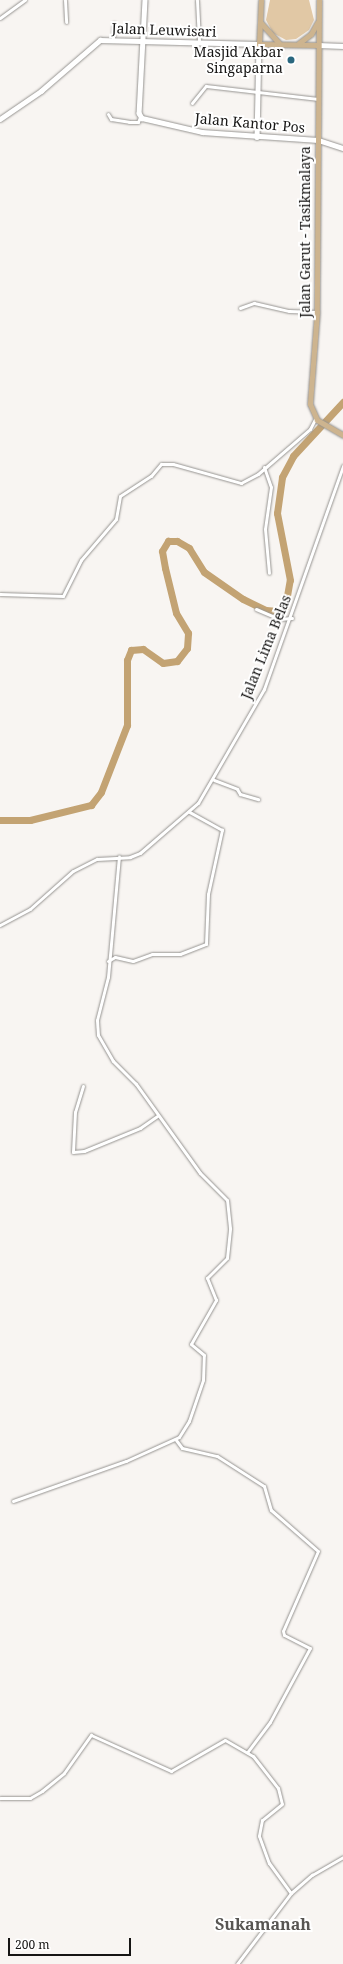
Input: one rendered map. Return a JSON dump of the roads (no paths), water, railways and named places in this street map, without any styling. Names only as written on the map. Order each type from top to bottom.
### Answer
[{"type":"main road","points":[[140,117],[145,0]]},
{"type":"main road","points":[[257,137],[261,0]]},
{"type":"main road","points":[[261,8],[265,0]]},
{"type":"main road","points":[[315,0],[319,10]]},
{"type":"main road","name":"Jalan Garut - Tasikmalaya","points":[[316,418],[310,404],[317,312],[319,0]]},
{"type":"main road","points":[[298,44],[311,34],[318,21]]},
{"type":"main road","points":[[260,22],[266,33],[280,43]]},
{"type":"main road","name":"Jalan Leuwisari","points":[[0,119],[41,91],[91,44],[113,38],[259,44]]},
{"type":"main road","points":[[259,44],[280,43],[343,46]]},
{"type":"main road","points":[[304,44],[312,48],[318,59]]},
{"type":"main road","name":"Jalan Kantor Pos","points":[[140,117],[202,132],[257,137],[318,140],[343,148]]},
{"type":"main road","points":[[316,418],[329,429],[343,435]]},
{"type":"street","points":[[0,18],[25,0]]},
{"type":"street","points":[[65,0],[66,22]]},
{"type":"street","points":[[197,0],[198,41]]},
{"type":"street","points":[[113,38],[114,23]]},
{"type":"street","points":[[192,103],[206,86],[258,90],[318,99]]},
{"type":"street","points":[[108,114],[111,119],[129,122],[138,122],[140,117]]},
{"type":"street","points":[[240,308],[254,303],[289,311],[317,312]]},
{"type":"street","points":[[0,594],[63,596],[81,560],[116,519],[120,496],[151,476],[165,462],[235,484],[255,476],[310,429],[316,418]]},
{"type":"street","name":"Jalan Lima Belas","points":[[0,925],[30,909],[73,871],[97,858],[119,857],[140,853],[189,812],[214,780],[264,689],[292,618],[330,495],[343,466]]},
{"type":"street","points":[[264,467],[271,487],[265,529],[269,573]]},
{"type":"street","points":[[256,609],[274,618],[292,618]]},
{"type":"street","points":[[214,780],[237,789],[240,794],[258,799]]},
{"type":"street","points":[[108,961],[115,957],[133,961],[152,954],[180,954],[206,944],[208,894],[222,830],[189,812]]},
{"type":"street","points":[[13,1501],[176,1440],[189,1421],[203,1380],[204,1355],[192,1348],[191,1340],[216,1300],[207,1278],[226,1261],[230,1215],[226,1200],[200,1172],[157,1116],[136,1084],[113,1061],[98,1035],[108,961],[119,857]]},
{"type":"street","points":[[83,1086],[75,1112],[73,1152],[84,1151],[140,1128],[157,1116]]},
{"type":"street","points":[[176,1440],[182,1448],[222,1458],[264,1486],[271,1510],[315,1546],[318,1554],[283,1633],[310,1648],[270,1722],[247,1752]]},
{"type":"street","points":[[0,1798],[30,1798],[42,1791],[64,1773],[91,1735],[159,1767],[175,1770],[220,1740],[231,1742],[247,1752],[273,1782],[283,1801],[262,1820],[259,1836],[269,1863],[292,1893]]},
{"type":"street","points":[[237,1964],[292,1893],[312,1875],[343,1857]]},
{"type":"waterway","points":[[0,820],[30,820],[91,805],[101,792],[127,725],[127,660],[131,650],[143,649],[163,663],[177,661],[187,648],[188,633],[176,613],[165,568],[162,551],[168,541],[177,541],[189,548],[204,572],[243,599],[266,610],[277,611],[285,607],[290,580],[277,513],[282,477],[293,456],[343,402]]},
{"type":"place","name":"Masjid Akbar Singaparna","points":[[291,60]]},
{"type":"district","name":"Sukamanah","points":[[263,1924]]}]
